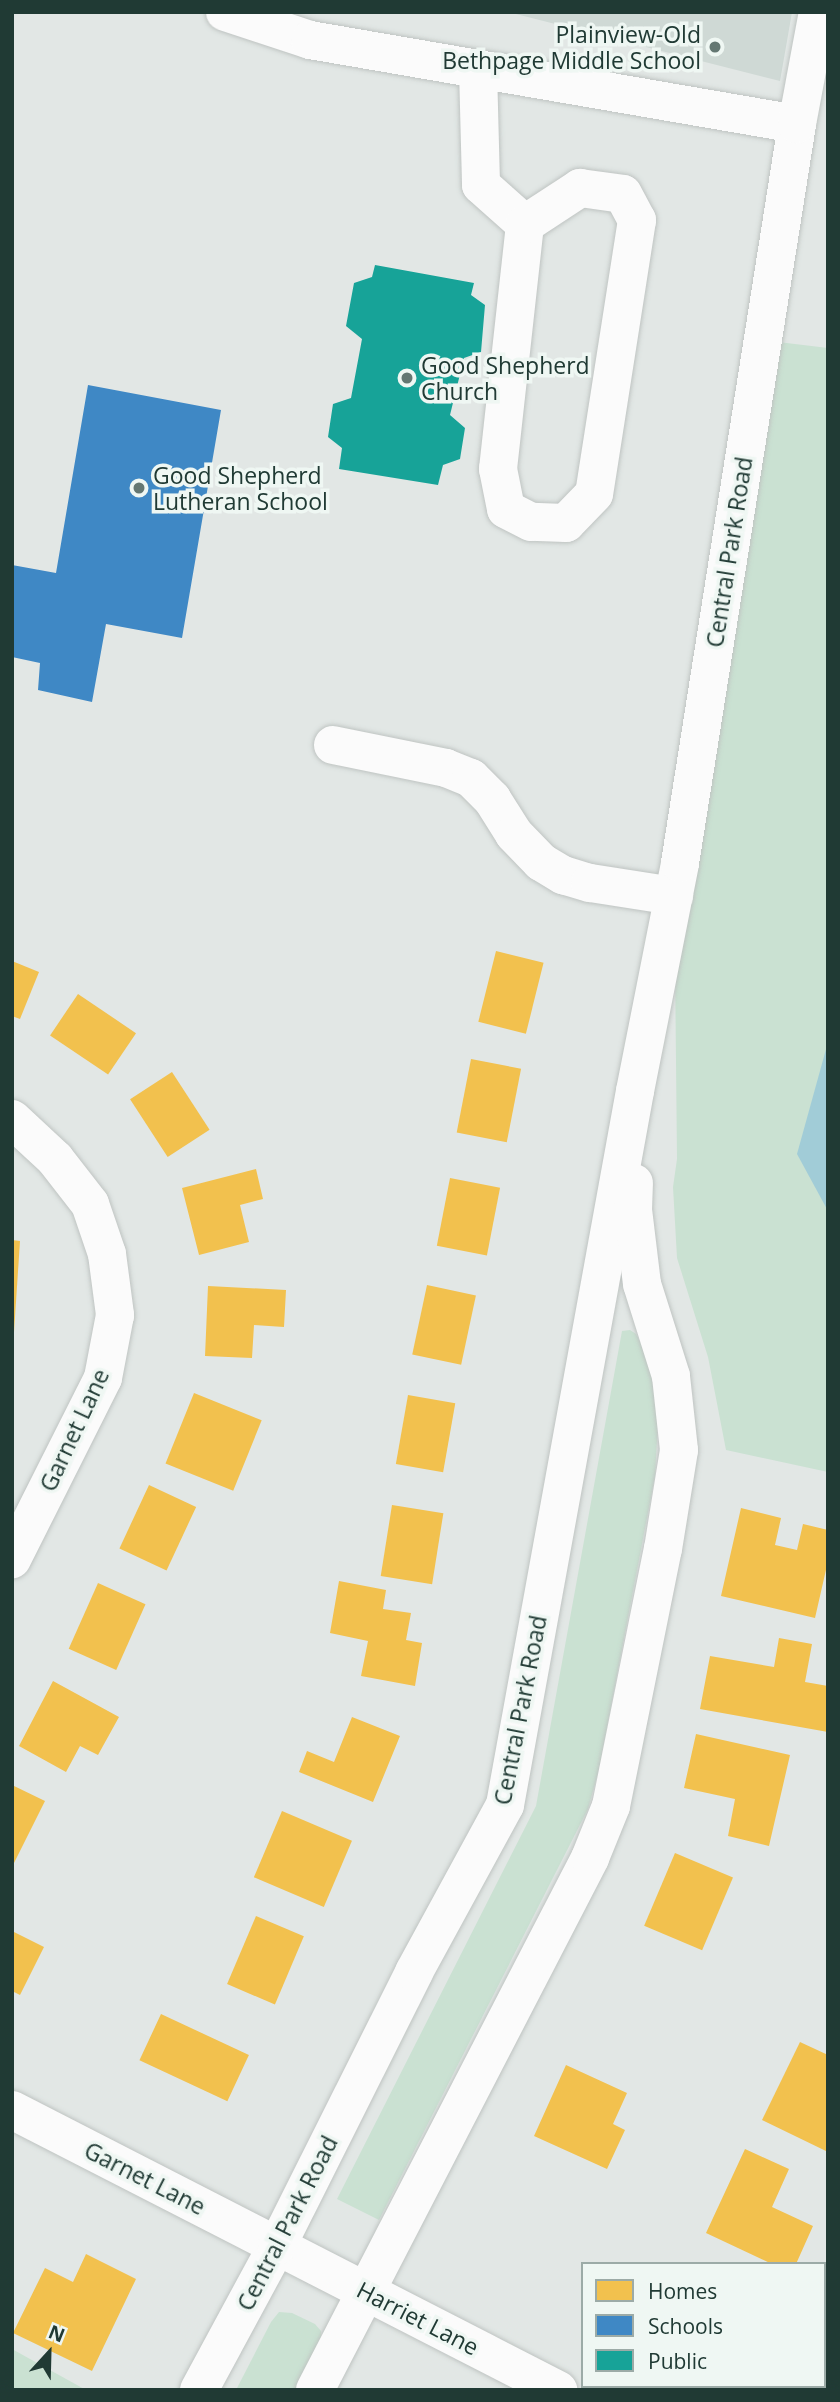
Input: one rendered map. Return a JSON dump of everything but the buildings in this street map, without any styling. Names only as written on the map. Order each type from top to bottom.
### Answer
[{"type":"street","points":[[225,12],[310,40],[797,124]]},
{"type":"street","name":"Central Park Road","points":[[199,2390],[277,2246],[414,1972],[505,1805],[635,1091],[674,896],[797,124],[818,12]]},
{"type":"street","points":[[478,69],[481,185],[525,224]]},
{"type":"street","points":[[580,188],[624,194],[637,220],[594,494],[566,523],[531,522],[506,509],[498,469],[525,224],[580,188]]},
{"type":"street","points":[[333,745],[446,768],[471,778],[492,799],[513,834],[541,862],[563,875],[590,883],[674,896]]},
{"type":"street","name":"Central Park Road","points":[[315,2390],[590,1858],[611,1806],[663,1549],[679,1450],[671,1376],[642,1284],[633,1210],[635,1091]]},
{"type":"street","name":"Garnet Lane","points":[[12,1119],[55,1159],[90,1204],[107,1254],[115,1315],[103,1378],[12,1559]]},
{"type":"street","name":"Garnet Lane","points":[[12,2110],[277,2246]]},
{"type":"street","name":"Harriet Lane","points":[[277,2246],[558,2390]]},
{"type":"shaded area","name":"Plainview-Old Bethpage Middle School","points":[[508,12],[792,12],[780,81]]},
{"type":"green space","points":[[770,341],[828,348],[828,1472],[726,1450],[708,1357],[677,1258],[673,1187],[677,1159],[675,963]]},
{"type":"green space","points":[[630,1330],[636,1334],[649,1359],[659,1404],[655,1476],[599,1769],[588,1809],[379,2220],[337,2199],[536,1806],[622,1331]]},
{"type":"green space","points":[[279,2312],[292,2313],[315,2324],[321,2331],[321,2344],[297,2390],[236,2390],[271,2322]]},
{"type":"green space","points":[[12,2349],[86,2390],[12,2390]]},
{"type":"water","points":[[828,1042],[828,1211],[797,1154]]},
{"type":"place","name":"Plainview-Old Bethpage Middle School","points":[[715,47]]},
{"type":"place","name":"Good Shepherd Church","points":[[407,378]]},
{"type":"place","name":"Good Shepherd Lutheran School","points":[[139,488]]}]
